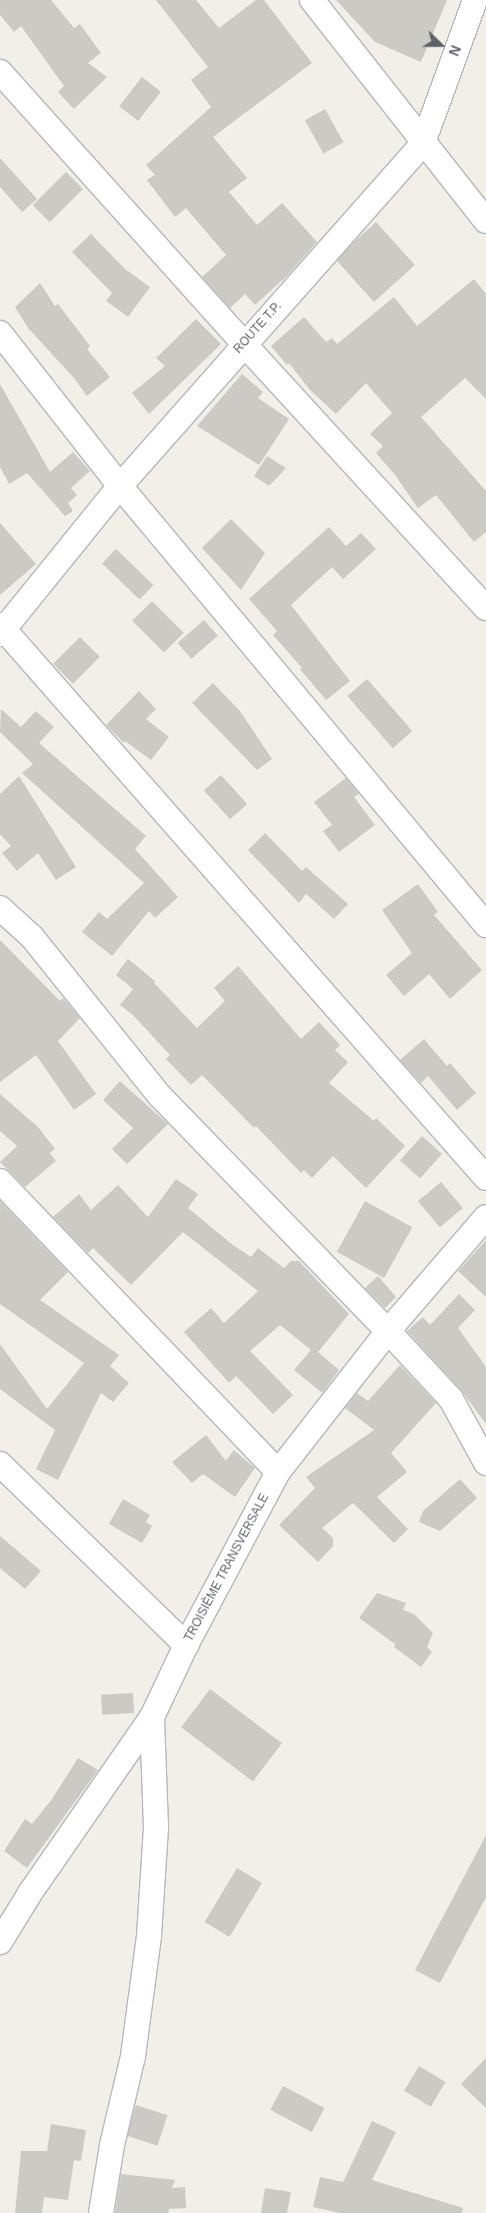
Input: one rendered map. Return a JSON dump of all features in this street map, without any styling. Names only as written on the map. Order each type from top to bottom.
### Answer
[{"type":"street","points":[[312,0],[486,221]]},
{"type":"street","name":"ROUTE T.P.","points":[[1,629],[120,486],[423,143],[475,0]]},
{"type":"street","points":[[0,72],[244,344],[486,608]]},
{"type":"street","points":[[0,333],[120,486],[486,925]]},
{"type":"street","points":[[1,629],[486,1178]]},
{"type":"street","points":[[0,908],[32,937],[160,1096],[388,1330],[451,1399],[486,1463]]},
{"type":"street","points":[[0,1181],[278,1472]]},
{"type":"street","name":"TROISIÈME TRANSVERSALE","points":[[0,1942],[30,1893],[152,1717],[186,1645],[278,1472],[388,1330],[486,1217]]},
{"type":"street","points":[[0,1464],[186,1645]]},
{"type":"street","points":[[101,2213],[112,2145],[133,2056],[149,1936],[156,1827],[152,1717]]},
{"type":"building","points":[[0,0],[51,0],[74,28],[80,24],[101,53],[88,63],[107,77],[74,109],[58,92],[64,86],[21,26],[14,32],[0,15]]},
{"type":"building","points":[[156,0],[196,0],[219,28],[256,0],[264,0],[312,63],[213,137],[247,178],[229,192],[257,225],[282,203],[317,242],[288,275],[255,305],[245,294],[230,308],[202,277],[226,255],[186,208],[175,217],[147,180],[155,175],[146,165],[211,107],[191,80],[208,67]]},
{"type":"building","points":[[336,0],[447,0],[421,62],[375,42]]},
{"type":"building","points":[[142,77],[161,92],[138,121],[119,106]]},
{"type":"building","points":[[325,109],[343,142],[323,153],[305,120]]},
{"type":"building","points":[[0,158],[37,199],[22,212],[0,187]]},
{"type":"building","points":[[66,172],[83,189],[50,222],[33,205]]},
{"type":"building","points":[[376,222],[415,265],[374,302],[335,259]]},
{"type":"building","points":[[91,234],[125,269],[150,287],[128,317],[106,301],[112,293],[72,252]]},
{"type":"building","points":[[474,279],[486,294],[486,399],[465,378],[421,417],[486,491],[486,532],[474,542],[436,495],[418,508],[395,475],[376,453],[383,446],[370,434],[392,413],[366,383],[336,414],[310,390],[289,363],[287,365],[271,346],[304,317],[326,342],[332,338],[337,344],[394,297],[417,326]]},
{"type":"building","points":[[40,283],[55,306],[58,304],[90,346],[87,349],[110,377],[87,396],[74,378],[28,328],[15,307]]},
{"type":"building","points":[[196,319],[221,344],[149,414],[132,393],[165,366],[156,358]]},
{"type":"building","points":[[242,374],[263,392],[258,398],[289,419],[259,465],[197,426]]},
{"type":"building","points":[[0,384],[50,472],[73,452],[90,471],[71,488],[77,495],[68,503],[73,511],[65,516],[27,473],[9,484],[0,467]]},
{"type":"building","points":[[267,456],[286,468],[269,486],[254,476]]},
{"type":"building","points":[[231,519],[265,553],[241,590],[202,548]]},
{"type":"building","points":[[0,523],[36,564],[0,595]]},
{"type":"building","points":[[329,527],[346,546],[361,533],[376,549],[343,579],[332,567],[291,605],[350,681],[326,700],[300,669],[302,668],[273,635],[277,631],[249,599]]},
{"type":"building","points":[[116,549],[153,585],[140,600],[102,563]]},
{"type":"building","points":[[152,601],[184,633],[164,653],[132,621]]},
{"type":"building","points":[[204,620],[218,636],[191,659],[178,643]]},
{"type":"building","points":[[80,637],[100,657],[73,684],[53,664]]},
{"type":"building","points":[[367,679],[412,731],[393,748],[347,696]]},
{"type":"building","points":[[213,683],[240,711],[272,759],[257,770],[192,703]]},
{"type":"building","points":[[139,691],[156,709],[146,719],[169,737],[151,760],[125,741],[124,743],[106,725]]},
{"type":"building","points":[[1,709],[21,727],[36,711],[54,727],[39,743],[146,836],[135,849],[178,897],[155,918],[149,911],[112,956],[82,932],[99,912],[107,919],[144,883],[22,773],[33,764],[0,732]]},
{"type":"building","points":[[221,775],[247,804],[230,819],[204,790]]},
{"type":"building","points":[[19,776],[76,867],[56,880],[38,853],[17,871],[2,853],[11,846],[0,834],[0,794]]},
{"type":"building","points":[[346,778],[359,794],[354,797],[375,825],[339,852],[323,831],[332,825],[314,802]]},
{"type":"building","points":[[265,833],[302,871],[306,867],[348,904],[334,919],[306,894],[299,903],[248,850]]},
{"type":"building","points":[[418,884],[438,912],[434,915],[482,970],[450,999],[429,974],[404,996],[386,975],[412,953],[382,910]]},
{"type":"building","points":[[0,940],[60,1001],[63,998],[80,1018],[58,1041],[96,1094],[74,1110],[36,1055],[0,1082]]},
{"type":"building","points":[[128,959],[155,981],[154,983],[197,1028],[225,1001],[214,988],[238,966],[301,1039],[319,1022],[340,1045],[335,1050],[348,1062],[329,1083],[374,1121],[376,1118],[405,1146],[366,1188],[333,1156],[312,1178],[304,1170],[301,1173],[256,1126],[254,1128],[202,1075],[191,1085],[166,1059],[170,1055],[133,1015],[120,1005],[133,989],[116,975]]},
{"type":"building","points":[[424,1039],[447,1066],[450,1063],[476,1093],[457,1110],[428,1076],[421,1083],[400,1060]]},
{"type":"building","points":[[120,1081],[168,1124],[127,1164],[112,1149],[133,1128],[103,1100]]},
{"type":"building","points":[[0,1094],[38,1127],[55,1149],[50,1153],[56,1161],[25,1187],[0,1162],[17,1146],[0,1131]]},
{"type":"building","points":[[422,1136],[442,1154],[420,1179],[400,1161]]},
{"type":"building","points":[[176,1179],[198,1194],[188,1208],[233,1245],[251,1257],[258,1248],[284,1268],[291,1261],[299,1261],[349,1314],[318,1352],[339,1370],[323,1392],[294,1370],[311,1350],[280,1325],[250,1351],[293,1395],[273,1414],[236,1376],[229,1383],[184,1332],[211,1308],[224,1323],[258,1291],[183,1232],[131,1285],[93,1248],[88,1253],[53,1217],[79,1194],[91,1210],[118,1185],[148,1217]]},
{"type":"building","points":[[441,1182],[463,1208],[440,1227],[418,1201]]},
{"type":"building","points":[[0,1201],[68,1272],[40,1300],[119,1355],[110,1366],[129,1383],[113,1402],[101,1393],[58,1480],[36,1469],[55,1430],[0,1389],[0,1344],[47,1409],[84,1363],[0,1304]]},
{"type":"building","points":[[365,1201],[412,1227],[384,1278],[337,1252]]},
{"type":"building","points":[[486,1240],[486,1297],[458,1271]]},
{"type":"building","points":[[378,1276],[396,1297],[385,1308],[365,1288]]},
{"type":"building","points":[[459,1294],[475,1310],[458,1328],[486,1367],[486,1424],[461,1390],[407,1331],[423,1317],[430,1325]]},
{"type":"building","points":[[400,1365],[436,1403],[391,1453],[407,1472],[377,1497],[408,1529],[394,1543],[353,1503],[322,1528],[333,1538],[333,1546],[318,1562],[279,1525],[315,1488],[306,1477],[374,1430],[345,1408],[357,1393],[368,1401]]},
{"type":"building","points":[[206,1435],[226,1461],[234,1450],[255,1468],[235,1497],[203,1474],[192,1483],[172,1462]]},
{"type":"building","points":[[460,1479],[477,1498],[440,1531],[419,1522],[423,1511]]},
{"type":"building","points":[[123,1499],[150,1515],[146,1522],[152,1526],[142,1543],[109,1524]]},
{"type":"building","points":[[0,1536],[41,1571],[25,1589],[0,1568]]},
{"type":"building","points":[[377,1593],[406,1603],[403,1610],[414,1614],[433,1633],[427,1647],[432,1652],[421,1667],[394,1647],[395,1644],[359,1618]]},
{"type":"building","points":[[210,1689],[282,1743],[253,1781],[181,1727]]},
{"type":"building","points":[[133,1693],[134,1713],[102,1715],[101,1695]]},
{"type":"building","points":[[78,1758],[98,1770],[27,1868],[4,1851],[25,1819],[32,1824],[52,1799]]},
{"type":"building","points":[[486,1835],[486,1897],[440,1983],[415,1970]]},
{"type":"building","points":[[237,1868],[262,1883],[229,1937],[205,1922]]},
{"type":"building","points":[[486,2058],[486,2108],[461,2084]]},
{"type":"building","points":[[419,2066],[446,2082],[431,2107],[404,2091]]},
{"type":"building","points":[[283,2086],[324,2108],[312,2132],[270,2110]]},
{"type":"building","points":[[136,2105],[167,2115],[157,2146],[126,2135]]},
{"type":"building","points":[[372,2121],[396,2132],[372,2180],[463,2208],[462,2213],[340,2213],[313,2207],[320,2177],[343,2182]]},
{"type":"building","points":[[51,2124],[86,2130],[81,2161],[74,2160],[68,2200],[44,2197],[42,2213],[15,2213],[21,2151],[47,2151]]},
{"type":"building","points":[[121,2174],[175,2180],[172,2188],[185,2187],[186,2208],[169,2209],[168,2213],[115,2213]]},
{"type":"building","points":[[265,2188],[291,2192],[287,2213],[261,2213]]}]
